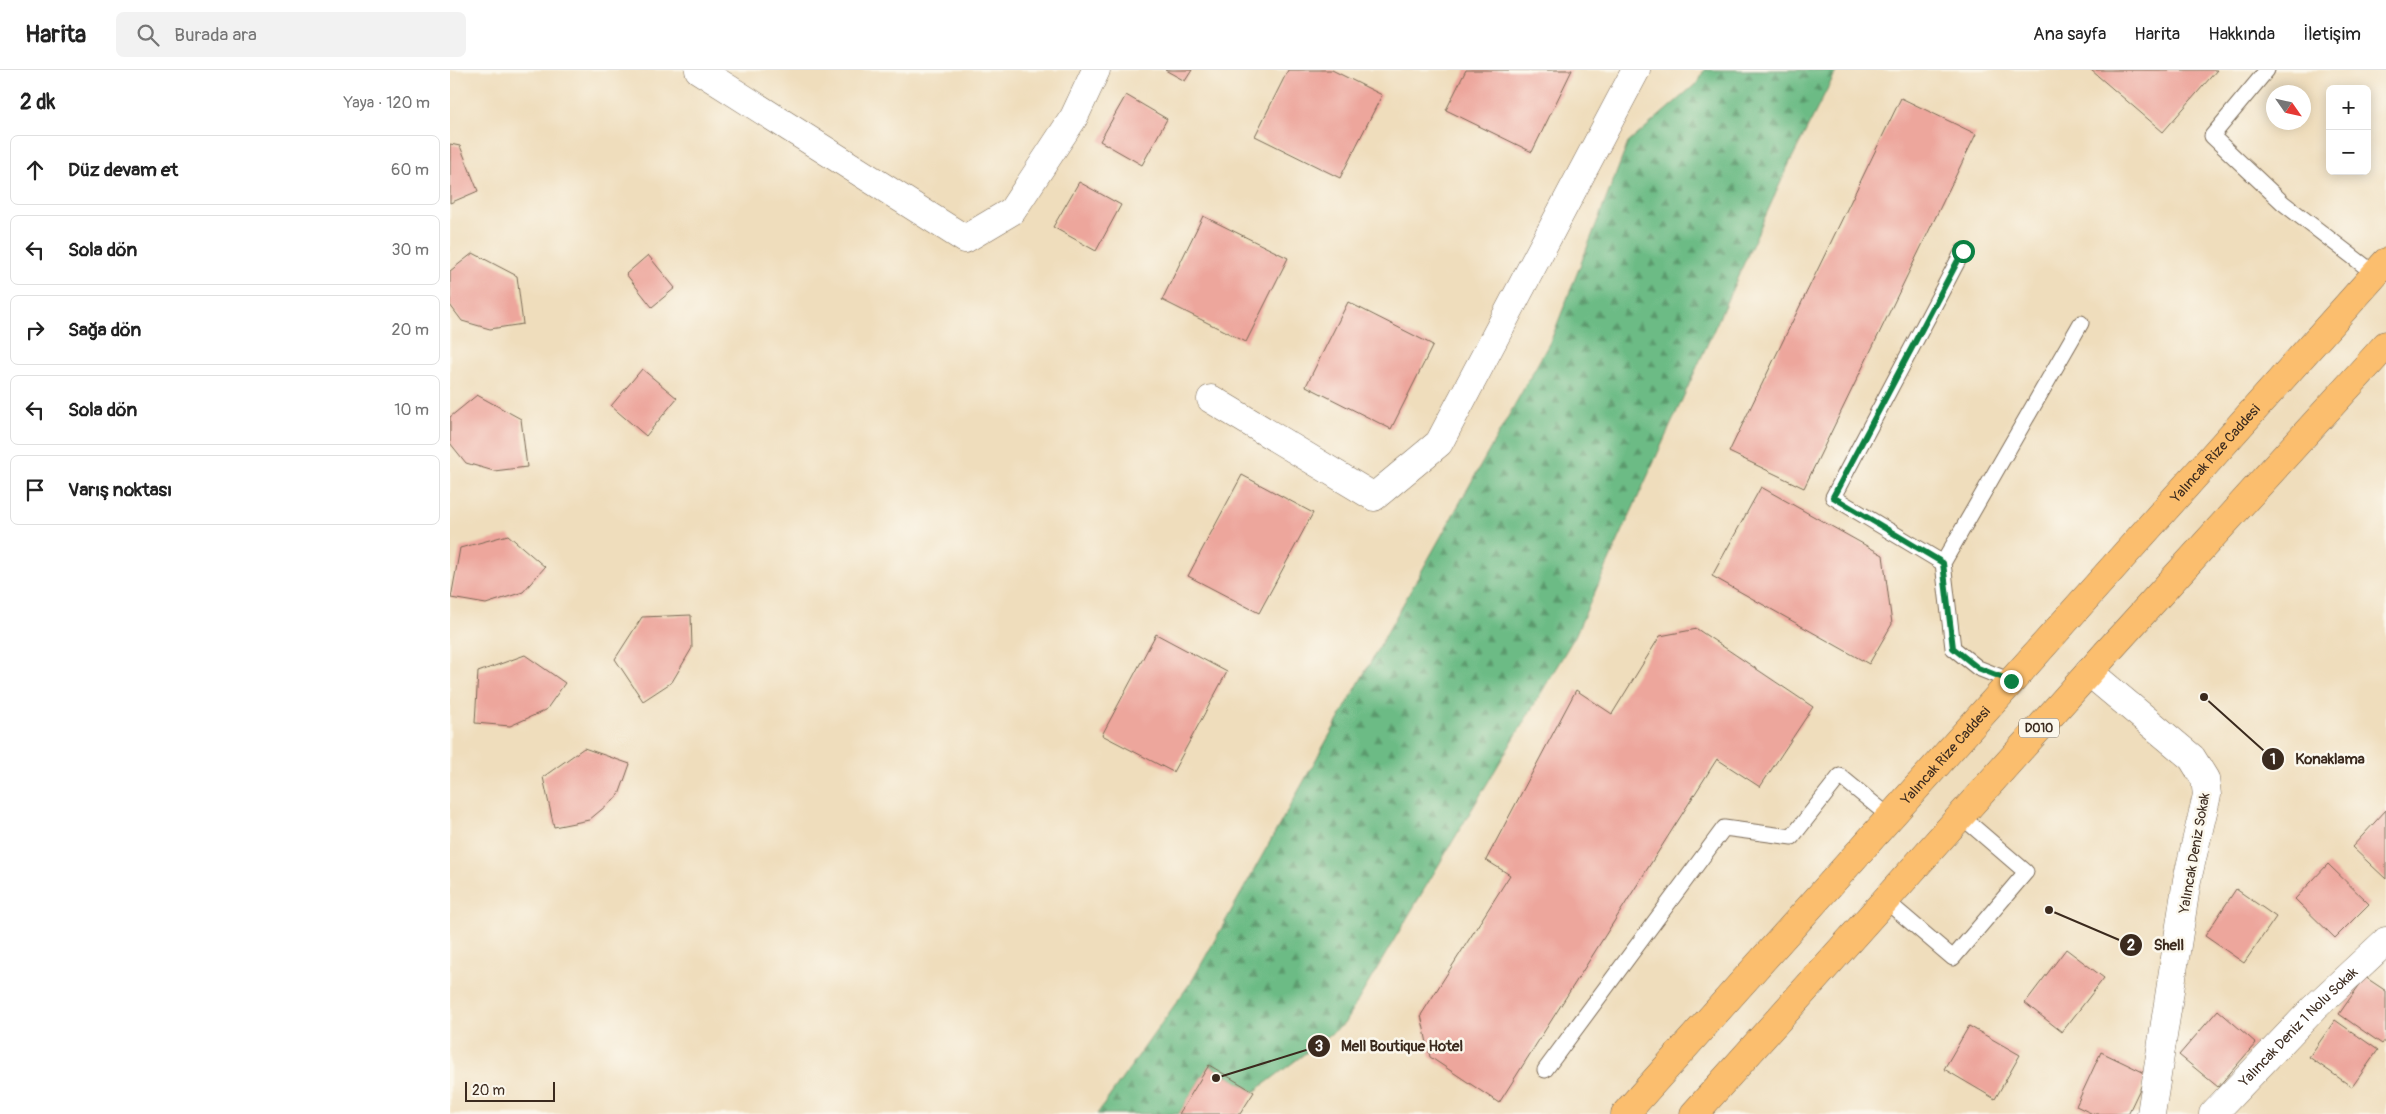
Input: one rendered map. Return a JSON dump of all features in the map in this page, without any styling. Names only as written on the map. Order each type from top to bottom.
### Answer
[{"type":"highway","name":"Yalıncak Rize Caddesi","points":[[1625,1114],[2380,268]]},
{"type":"highway","name":"D010","points":[[1694,1114],[2090,672],[2376,366],[2386,345]]},
{"type":"street","points":[[699,70],[965,239],[1012,211],[1074,117],[1096,70]]},
{"type":"street","points":[[1211,399],[1374,497],[1439,443],[1635,70]]},
{"type":"street","name":"Yalıncak Deniz Sokak","points":[[2090,672],[2192,758],[2205,779],[2207,795],[2187,880],[2151,1114]]},
{"type":"street","name":"Yalıncak Deniz 1 Nolu Sokak","points":[[2213,1114],[2314,1008],[2386,940]]},
{"type":"lane","points":[[2267,70],[2212,136],[2283,203],[2380,268]]},
{"type":"lane","points":[[1943,563],[1833,497],[1963,251]]},
{"type":"lane","points":[[2011,681],[1978,668],[1953,648],[1943,563],[2081,323]]},
{"type":"lane","points":[[1545,1070],[1724,828],[1792,837],[1840,776],[1890,817]]},
{"type":"lane","points":[[1885,900],[1953,958],[2026,872],[1961,816]]},
{"type":"green space","points":[[1704,70],[1837,70],[1789,164],[1575,636],[1344,1024],[1254,1092],[1209,1065],[1179,1114],[1097,1114],[1193,979],[1551,340],[1628,143],[1698,82]]},
{"type":"building","points":[[1165,70],[1192,70],[1185,81]]},
{"type":"building","points":[[1288,70],[1332,70],[1382,95],[1340,178],[1255,136]]},
{"type":"building","points":[[1466,70],[1572,70],[1532,152],[1446,110]]},
{"type":"building","points":[[2091,70],[2217,70],[2163,132]]},
{"type":"building","points":[[1126,95],[1167,119],[1142,165],[1100,141]]},
{"type":"building","points":[[1901,98],[1976,134],[1804,488],[1729,452]]},
{"type":"building","points":[[450,144],[460,146],[478,191],[450,203]]},
{"type":"building","points":[[1079,182],[1121,205],[1096,251],[1053,227]]},
{"type":"building","points":[[1203,216],[1288,258],[1246,342],[1162,300]]},
{"type":"building","points":[[473,253],[517,276],[523,324],[490,329],[462,321],[450,305],[450,271]]},
{"type":"building","points":[[648,255],[675,288],[652,307],[626,274]]},
{"type":"building","points":[[1348,302],[1433,345],[1391,429],[1306,386]]},
{"type":"building","points":[[642,369],[677,398],[646,436],[611,406]]},
{"type":"building","points":[[477,395],[521,419],[527,467],[494,471],[466,463],[450,443],[450,417]]},
{"type":"building","points":[[1242,475],[1313,513],[1259,613],[1188,576]]},
{"type":"building","points":[[1761,487],[1883,555],[1892,624],[1869,664],[1712,576]]},
{"type":"building","points":[[508,535],[545,567],[523,592],[486,604],[451,598],[460,548]]},
{"type":"building","points":[[691,615],[692,648],[672,682],[643,701],[615,659],[642,617]]},
{"type":"building","points":[[1697,629],[1813,707],[1760,787],[1717,759],[1499,1103],[1430,1057],[1421,1015],[1510,875],[1486,860],[1576,690],[1612,714],[1660,636]]},
{"type":"building","points":[[1156,634],[1227,672],[1173,772],[1102,735]]},
{"type":"building","points":[[525,655],[565,683],[546,710],[510,726],[475,723],[478,672]]},
{"type":"building","points":[[584,748],[630,764],[619,795],[589,820],[554,827],[543,777]]},
{"type":"building","points":[[2386,810],[2386,879],[2352,847]]},
{"type":"building","points":[[2328,864],[2369,904],[2335,938],[2295,899]]},
{"type":"building","points":[[2236,889],[2276,917],[2244,963],[2205,936]]},
{"type":"building","points":[[2066,949],[2104,978],[2062,1032],[2025,1003]]},
{"type":"building","points":[[2365,977],[2386,991],[2386,1039],[2382,1044],[2339,1014]]},
{"type":"building","points":[[2218,1010],[2256,1043],[2218,1087],[2179,1055]]},
{"type":"building","points":[[2335,1020],[2378,1050],[2352,1087],[2309,1057]]},
{"type":"building","points":[[1969,1026],[2020,1055],[1995,1099],[1944,1069]]},
{"type":"building","points":[[2101,1052],[2147,1074],[2128,1114],[2093,1114],[2076,1106]]},
{"type":"building","points":[[1209,1065],[1254,1092],[1240,1114],[1179,1114]]},
{"type":"place","name":"Konaklama","points":[[2204,697]]},
{"type":"place","name":"Shell","points":[[2049,910]]},
{"type":"place","name":"Mell Boutique Hotel","points":[[1216,1078]]},
{"type":"route","points":[[1963,251],[1833,497],[1943,563],[1953,648],[1978,668],[2011,681]]}]
